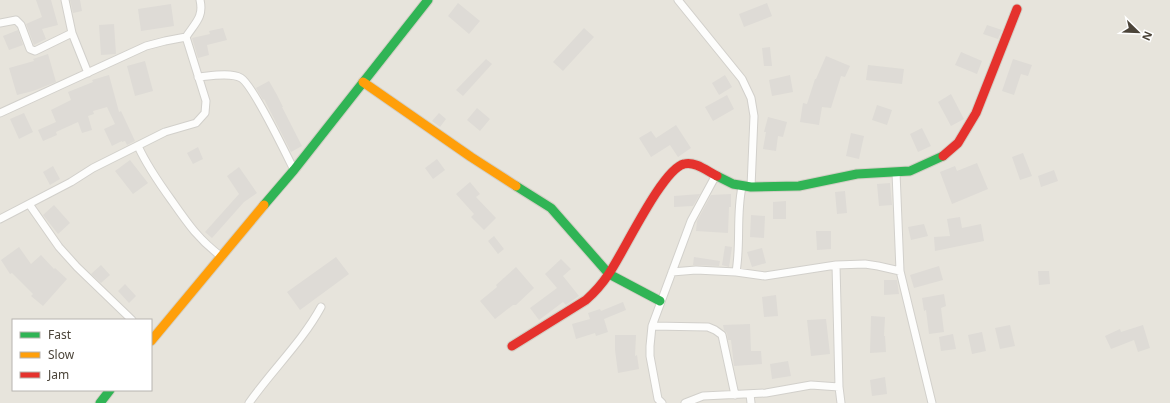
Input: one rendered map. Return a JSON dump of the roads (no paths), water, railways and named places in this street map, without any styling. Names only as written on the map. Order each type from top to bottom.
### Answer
[{"type":"street","points":[[65,0],[72,33],[88,73]]},
{"type":"street","points":[[0,113],[146,46],[186,37],[201,14],[202,8],[200,0]]},
{"type":"street","points":[[152,339],[294,170],[428,0]]},
{"type":"street","points":[[678,0],[742,79],[751,98],[754,116],[746,187],[739,202],[739,252],[736,272]]},
{"type":"street","points":[[512,346],[586,300],[595,292],[609,274],[659,188],[671,172],[682,164],[692,162],[733,184],[746,187],[799,186],[857,174],[910,171],[940,158],[958,143],[976,113],[1017,9]]},
{"type":"street","points":[[0,23],[16,20],[21,25],[30,49],[35,51],[72,33]]},
{"type":"street","points":[[0,219],[71,182],[93,168],[165,132],[196,123],[205,113],[206,101],[186,37]]},
{"type":"street","points":[[198,77],[233,75],[242,79],[255,95],[294,170]]},
{"type":"street","points":[[363,82],[471,157],[551,208],[609,274],[660,301]]},
{"type":"street","points":[[138,146],[150,169],[196,235],[208,247],[222,257]]},
{"type":"street","points":[[896,172],[900,271],[932,403]]},
{"type":"street","points":[[662,403],[658,399],[650,356],[652,326],[660,301],[691,221],[716,175]]},
{"type":"street","points":[[29,204],[59,247],[72,262],[131,319]]},
{"type":"street","points":[[672,272],[696,270],[736,272],[765,276],[836,265],[878,266],[900,271]]},
{"type":"street","points":[[836,265],[839,387],[841,403]]},
{"type":"street","points":[[249,403],[261,385],[312,325],[321,307]]},
{"type":"street","points":[[652,326],[708,327],[722,335],[735,395]]},
{"type":"street","points":[[685,403],[703,396],[773,392],[810,385],[839,387]]},
{"type":"street","points":[[100,403],[109,391]]},
{"type":"street","points":[[750,394],[751,403]]}]
